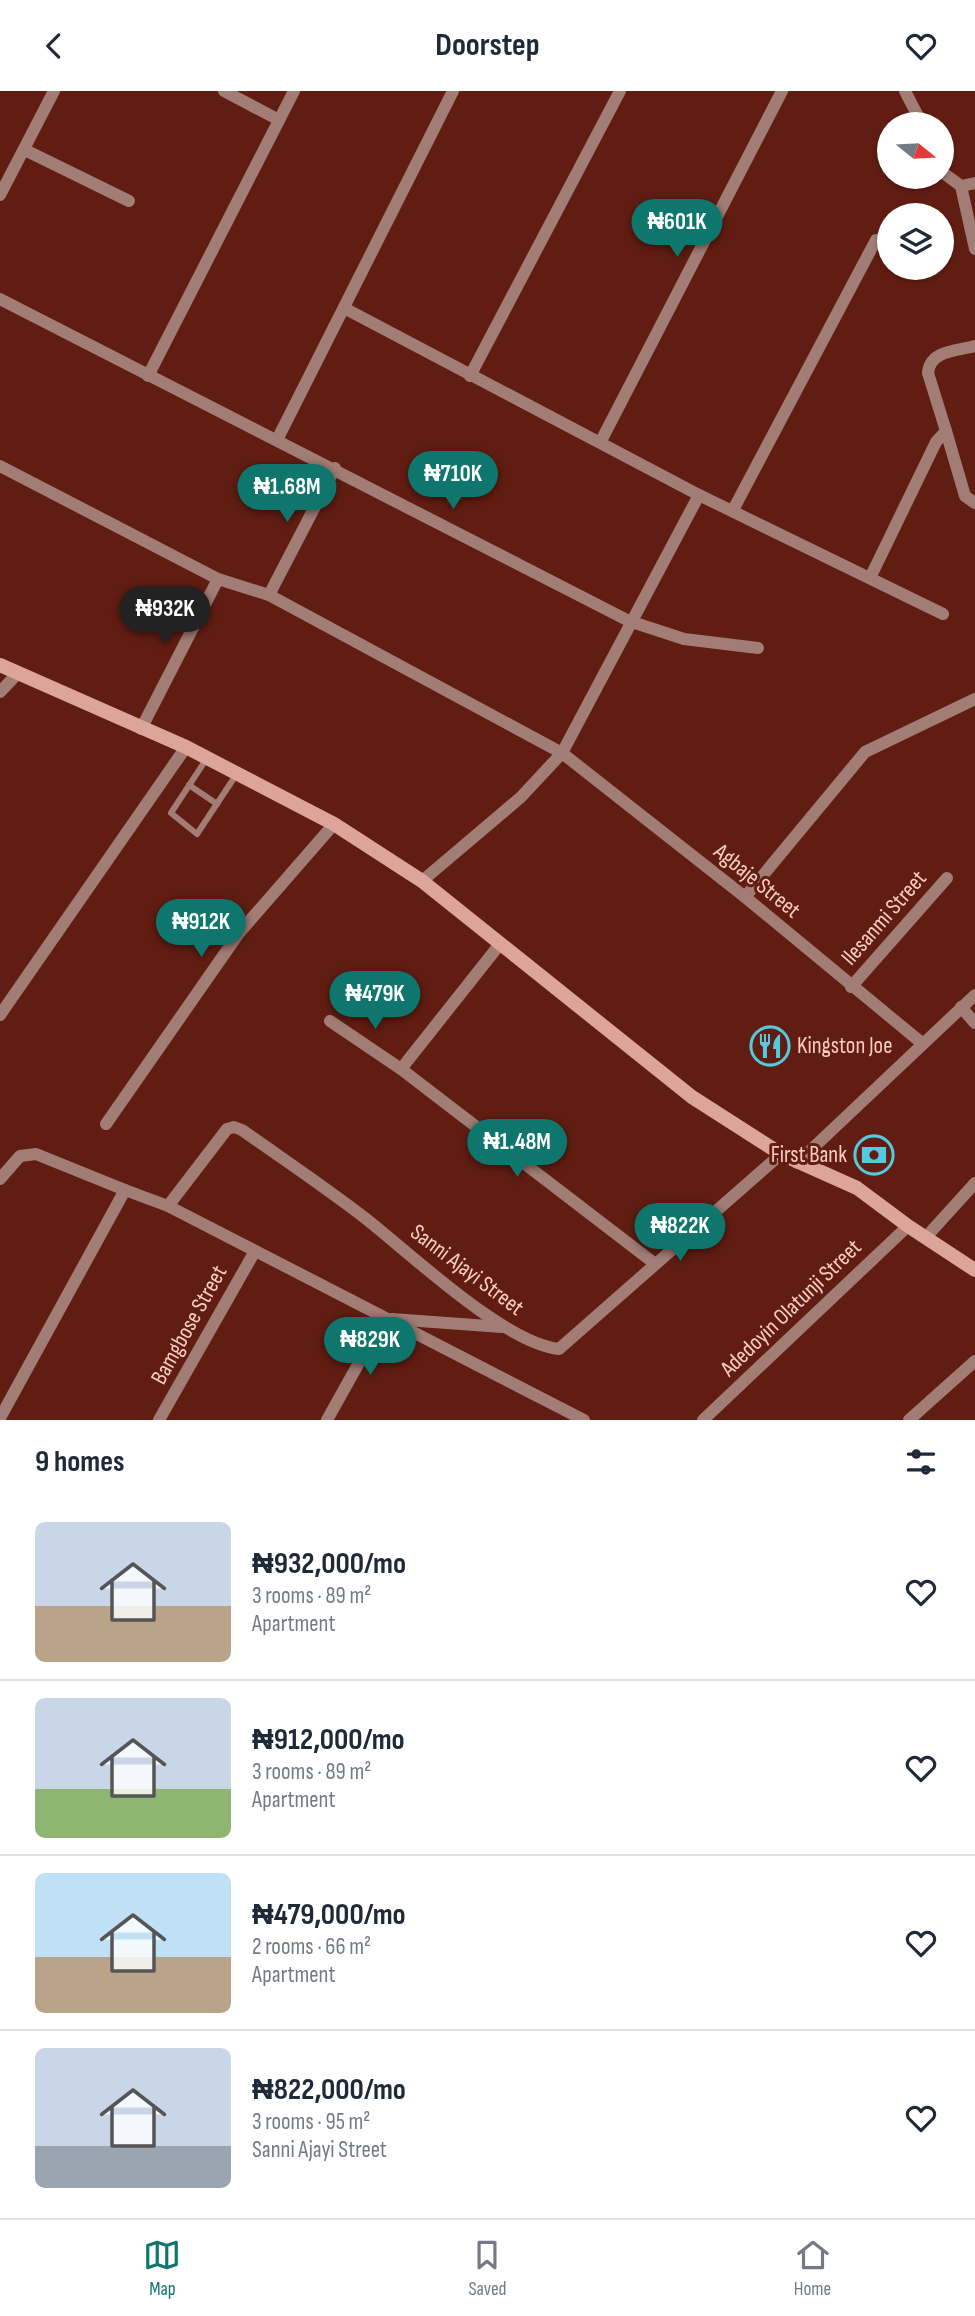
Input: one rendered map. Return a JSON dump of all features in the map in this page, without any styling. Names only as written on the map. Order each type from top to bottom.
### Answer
[{"type":"main road","points":[[0,665],[187,747],[334,824],[422,881],[660,1074],[781,1154],[857,1188],[908,1226],[975,1270]]},
{"type":"street","points":[[0,195],[54,91]]},
{"type":"street","points":[[224,91],[279,120]]},
{"type":"street","points":[[148,376],[294,91]]},
{"type":"street","points":[[277,440],[453,91]]},
{"type":"street","points":[[470,376],[620,91]]},
{"type":"street","points":[[601,441],[782,91]]},
{"type":"street","points":[[905,91],[916,112]]},
{"type":"street","points":[[25,150],[128,201]]},
{"type":"street","points":[[954,180],[961,185],[975,183]]},
{"type":"street","points":[[961,185],[975,249]]},
{"type":"street","points":[[733,510],[876,240]]},
{"type":"street","points":[[0,299],[335,468],[629,621],[684,639],[758,648]]},
{"type":"street","points":[[344,308],[470,376],[601,441],[699,495],[943,614]]},
{"type":"street","points":[[975,346],[934,356],[929,363],[928,373],[965,496],[975,503]]},
{"type":"street","points":[[870,578],[936,442],[946,431]]},
{"type":"street","name":"Agbaje Street","points":[[0,466],[218,579],[269,595],[562,753],[745,897],[923,1044]]},
{"type":"street","points":[[269,595],[335,468]]},
{"type":"street","points":[[422,881],[521,797],[562,753],[629,621],[699,495]]},
{"type":"street","points":[[141,729],[218,579]]},
{"type":"street","points":[[0,692],[18,673]]},
{"type":"street","points":[[745,897],[865,752],[975,699]]},
{"type":"street","points":[[0,1015],[187,747]]},
{"type":"street","points":[[106,1124],[239,933],[334,824]]},
{"type":"street","name":"Ilesanmi Street","points":[[851,987],[947,878]]},
{"type":"street","points":[[401,1069],[500,944]]},
{"type":"street","points":[[797,1163],[975,995]]},
{"type":"street","points":[[961,1007],[975,1023]]},
{"type":"street","points":[[330,1021],[401,1069],[654,1263]]},
{"type":"street","name":"Sanni Ajayi Street","points":[[168,1206],[227,1129],[234,1127],[242,1130],[362,1216],[502,1327],[559,1349],[781,1154]]},
{"type":"street","points":[[0,1179],[20,1156],[36,1154],[168,1206],[584,1420]]},
{"type":"street","points":[[927,1236],[975,1183]]},
{"type":"street","points":[[0,1418],[125,1189]]},
{"type":"street","name":"Adedoyin Olatunji Street","points":[[704,1420],[908,1226]]},
{"type":"street","name":"Bamgbose Street","points":[[159,1420],[255,1251]]},
{"type":"street","points":[[384,1318],[502,1327]]},
{"type":"street","points":[[327,1420],[384,1318]]},
{"type":"street","points":[[909,1420],[975,1361]]},
{"type":"lane","points":[[207,758],[171,814],[197,834],[237,774]]},
{"type":"lane","points":[[189,785],[218,804]]},
{"type":"place","name":"Kingston Joe","points":[[770,1046]]},
{"type":"place","name":"First Bank","points":[[874,1155]]}]
